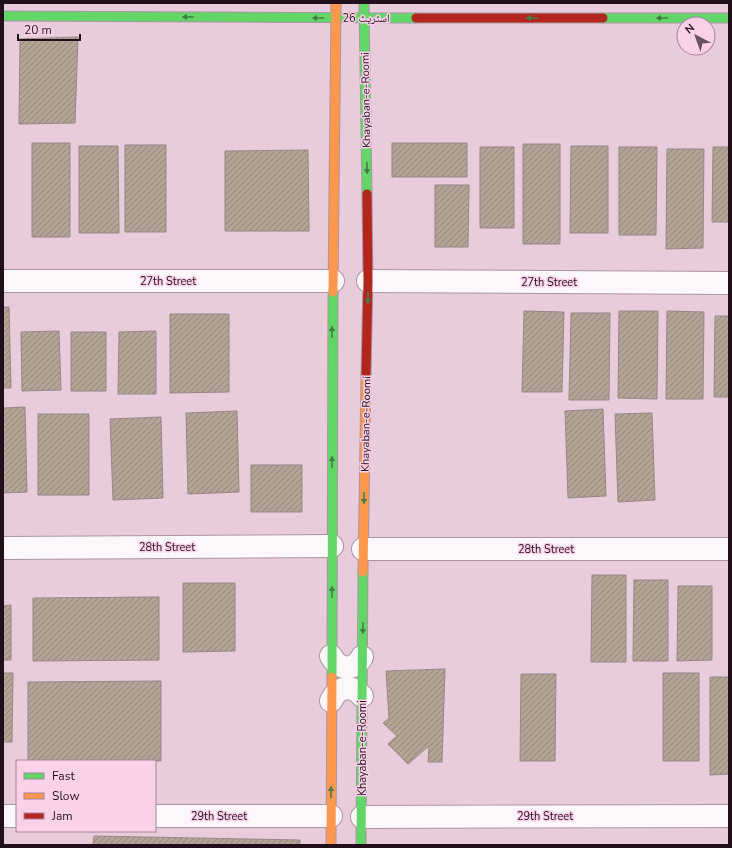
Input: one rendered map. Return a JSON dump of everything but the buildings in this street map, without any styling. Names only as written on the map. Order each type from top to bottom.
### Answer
[{"type":"street","points":[[331,845],[333,281],[336,3]]},
{"type":"street","name":"Khayaban-e-Roomi","points":[[362,845],[363,549],[368,281],[364,3]]},
{"type":"street","name":"اسٹریٹ 26","points":[[3,16],[729,18]]},
{"type":"street","name":"27th Street","points":[[3,281],[333,281]]},
{"type":"street","name":"27th Street","points":[[368,281],[729,283]]},
{"type":"street","name":"28th Street","points":[[3,548],[332,546]]},
{"type":"street","name":"28th Street","points":[[363,549],[729,549]]},
{"type":"street","points":[[331,656],[337,664],[346,668],[356,665],[362,657]]},
{"type":"street","points":[[331,701],[334,695],[343,689],[348,688],[354,689],[362,696]]},
{"type":"street","points":[[3,816],[16,816]]},
{"type":"street","name":"29th Street","points":[[156,816],[331,816]]},
{"type":"street","name":"29th Street","points":[[362,817],[729,816]]},
{"type":"traffic: fast","points":[[364,3],[367,194]]},
{"type":"traffic: fast","points":[[3,16],[416,18]]},
{"type":"traffic: fast","points":[[603,18],[729,18]]},
{"type":"traffic: fast","points":[[332,677],[333,292]]},
{"type":"traffic: fast","points":[[361,845],[363,572]]},
{"type":"traffic: slow","points":[[333,292],[336,3]]},
{"type":"traffic: slow","points":[[363,572],[366,374]]},
{"type":"traffic: slow","points":[[331,845],[332,677]]},
{"type":"traffic: jam","points":[[416,18],[603,18]]},
{"type":"traffic: jam","points":[[366,374],[368,281],[367,194]]}]
